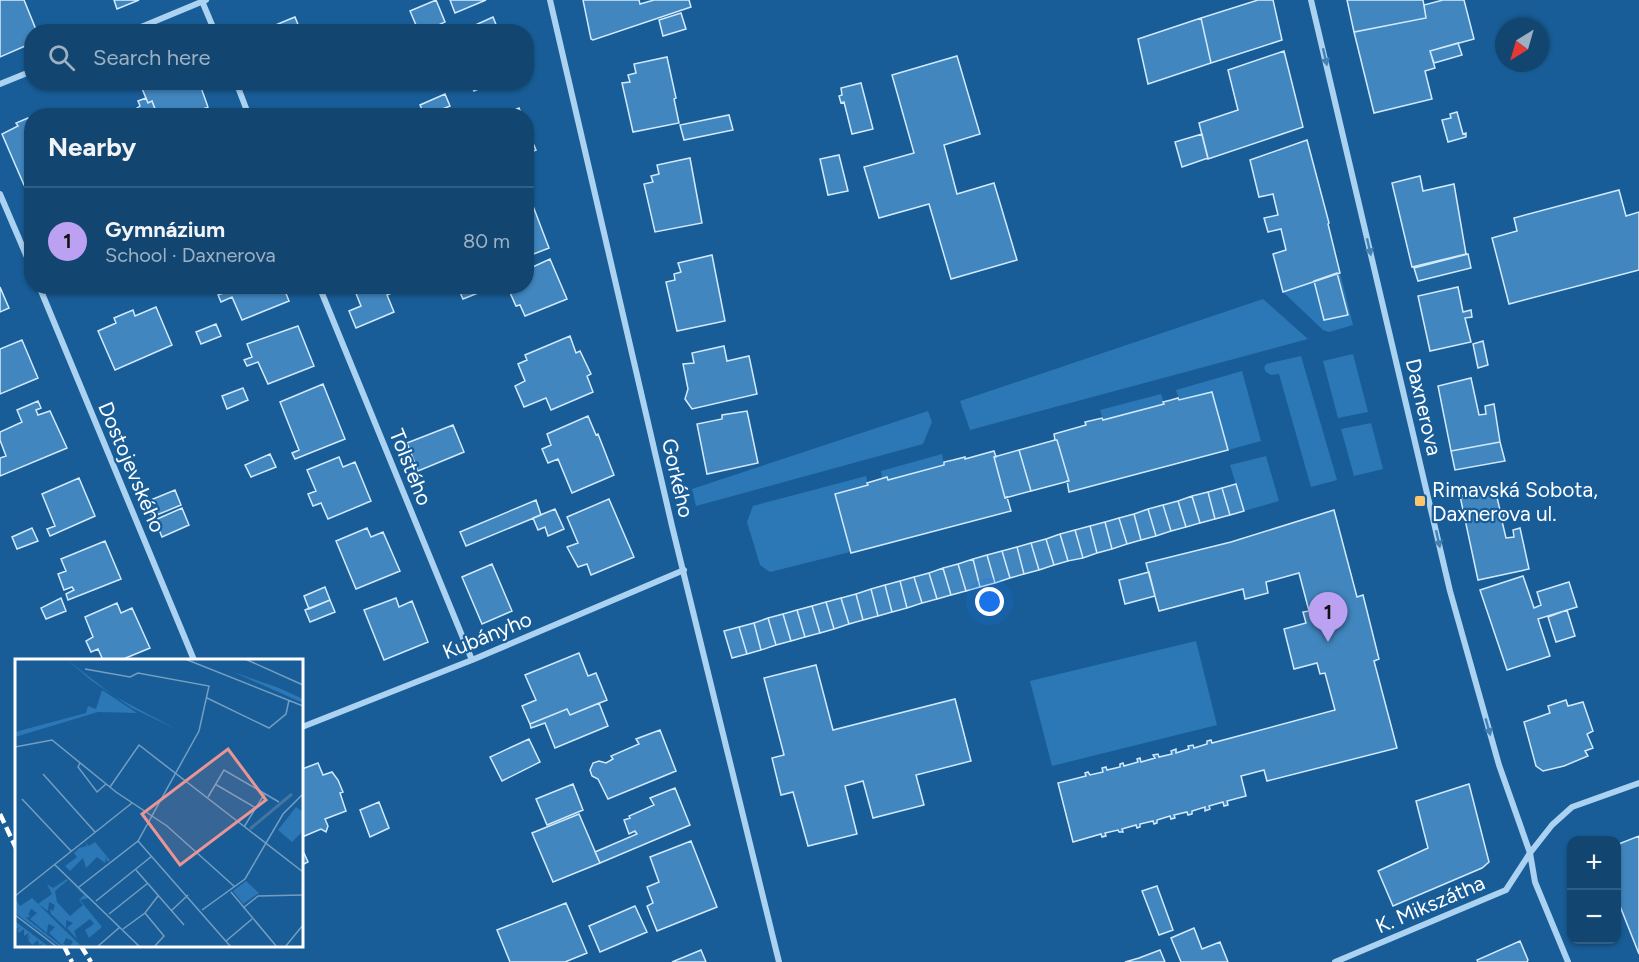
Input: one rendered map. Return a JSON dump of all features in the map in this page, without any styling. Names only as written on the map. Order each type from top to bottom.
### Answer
[{"type":"street","name":"Gorkého","points":[[550,0],[779,962]]},
{"type":"street","name":"Daxnerova","points":[[1311,0],[1450,591],[1499,765],[1530,853],[1535,882],[1568,962]]},
{"type":"street","points":[[148,24],[204,1],[212,24]]},
{"type":"street","points":[[0,84],[24,74]]},
{"type":"street","points":[[239,90],[246,108]]},
{"type":"street","points":[[0,194],[24,251]]},
{"type":"street","name":"Dostojevského","points":[[42,294],[194,659]]},
{"type":"street","name":"Tolstého","points":[[322,294],[472,660]]},
{"type":"street","name":"Kubányho","points":[[303,727],[472,660],[684,570]]},
{"type":"street","name":"K. Mikszátha","points":[[1335,962],[1506,890],[1552,825],[1572,807],[1639,783]]},
{"type":"shaded area","points":[[1337,273],[1340,273],[1353,325],[1329,332],[1323,330],[1283,292],[1314,281],[1324,320],[1347,315]]},
{"type":"shaded area","points":[[1263,299],[1308,339],[970,430],[960,401]]},
{"type":"shaded area","points":[[1353,354],[1368,412],[1338,418],[1323,361]]},
{"type":"shaded area","points":[[1301,356],[1337,480],[1311,487],[1279,374],[1271,375],[1264,368],[1266,364]]},
{"type":"shaded area","points":[[1242,371],[1261,441],[1228,450],[1212,392],[1179,400],[1176,390]]},
{"type":"shaded area","points":[[1161,394],[1164,404],[1103,420],[1100,410]]},
{"type":"shaded area","points":[[928,411],[932,422],[923,444],[696,506],[692,489]]},
{"type":"shaded area","points":[[1371,423],[1383,469],[1354,476],[1341,429]]},
{"type":"shaded area","points":[[942,454],[944,465],[888,480],[887,477],[882,479],[881,471]]},
{"type":"shaded area","points":[[1266,456],[1279,501],[1244,511],[1230,465]]},
{"type":"shaded area","points":[[866,476],[868,485],[835,494],[850,552],[770,572],[760,565],[747,522],[753,506]]},
{"type":"shaded area","points":[[1196,641],[1217,725],[1052,766],[1030,681]]},
{"type":"building","points":[[0,0],[24,0],[34,24],[24,24],[24,46],[0,57]]},
{"type":"building","points":[[114,0],[139,0],[117,9]]},
{"type":"building","points":[[436,0],[445,22],[416,24],[410,11]]},
{"type":"building","points":[[450,0],[486,0],[455,13]]},
{"type":"building","points":[[583,0],[639,0],[640,4],[654,0],[689,0],[691,7],[593,40]]},
{"type":"building","points":[[1258,0],[1273,0],[1282,40],[1211,63],[1201,18]]},
{"type":"building","points":[[1347,0],[1423,0],[1426,18],[1354,32]]},
{"type":"building","points":[[1443,0],[1464,0],[1474,39],[1430,51],[1435,68],[1425,71],[1432,99],[1374,113],[1354,32],[1426,18],[1424,5]]},
{"type":"building","points":[[681,13],[686,29],[663,36],[659,20]]},
{"type":"building","points":[[295,17],[298,24],[278,24]]},
{"type":"building","points":[[493,17],[496,24],[478,24]]},
{"type":"building","points":[[1201,18],[1211,63],[1148,84],[1138,39]]},
{"type":"building","points":[[1458,43],[1462,55],[1434,63],[1430,51]]},
{"type":"building","points":[[1284,51],[1303,127],[1208,159],[1199,123],[1238,110],[1228,70]]},
{"type":"building","points":[[957,56],[980,134],[944,145],[957,194],[994,183],[1017,260],[951,279],[929,204],[879,218],[864,167],[914,153],[892,75]]},
{"type":"building","points":[[667,57],[679,123],[633,132],[622,83],[630,82],[628,75],[636,73],[634,64]]},
{"type":"building","points":[[861,83],[873,129],[852,134],[844,102],[841,103],[839,96],[842,95],[841,88]]},
{"type":"building","points":[[143,90],[202,90],[208,107],[155,108],[152,101],[148,103]]},
{"type":"building","points":[[445,94],[450,106],[421,108],[420,105]]},
{"type":"building","points":[[146,98],[148,103],[152,101],[155,108],[137,108],[140,106],[138,101]]},
{"type":"building","points":[[1457,112],[1463,134],[1466,133],[1466,137],[1448,142],[1442,120],[1451,118],[1450,114]]},
{"type":"building","points":[[729,115],[733,130],[684,140],[680,125]]},
{"type":"building","points":[[24,120],[24,185],[2,134],[18,126],[16,123]]},
{"type":"building","points":[[1202,134],[1208,158],[1182,167],[1175,142]]},
{"type":"building","points":[[1307,140],[1340,273],[1283,292],[1273,254],[1286,250],[1281,229],[1268,232],[1264,218],[1278,215],[1273,194],[1259,197],[1250,160]]},
{"type":"building","points":[[839,155],[848,191],[828,195],[820,159]]},
{"type":"building","points":[[690,158],[702,223],[655,232],[644,184],[653,182],[651,176],[659,174],[657,165]]},
{"type":"building","points":[[1420,176],[1423,191],[1454,184],[1466,254],[1412,267],[1392,183]]},
{"type":"building","points":[[1619,190],[1626,216],[1639,212],[1639,270],[1509,304],[1492,238],[1517,231],[1514,218]]},
{"type":"building","points":[[534,209],[549,248],[534,254]]},
{"type":"building","points":[[1468,254],[1471,268],[1418,281],[1414,268]]},
{"type":"building","points":[[712,255],[725,321],[677,331],[666,282],[675,280],[674,274],[681,272],[678,263]]},
{"type":"building","points":[[550,259],[567,299],[525,316],[520,305],[516,306],[511,294],[534,294],[534,266]]},
{"type":"building","points":[[1337,273],[1348,315],[1324,320],[1314,281]]},
{"type":"building","points":[[0,287],[9,308],[0,312]]},
{"type":"building","points":[[1458,287],[1463,312],[1471,310],[1472,317],[1465,318],[1471,342],[1430,351],[1418,296]]},
{"type":"building","points":[[286,294],[289,301],[242,320],[232,297],[221,302],[218,295]]},
{"type":"building","points":[[356,294],[389,294],[387,295],[394,312],[356,328],[349,311],[361,306]]},
{"type":"building","points":[[461,294],[476,294],[463,299]]},
{"type":"building","points":[[156,307],[172,345],[115,370],[98,331],[116,323],[114,318],[133,310],[135,316]]},
{"type":"building","points":[[216,324],[221,336],[201,344],[196,332]]},
{"type":"building","points":[[298,326],[314,366],[268,384],[258,362],[247,366],[244,360],[252,357],[247,344]]},
{"type":"building","points":[[570,336],[576,353],[580,351],[591,374],[587,376],[593,392],[551,410],[546,398],[524,407],[515,386],[525,381],[518,364],[527,360],[525,355]]},
{"type":"building","points":[[22,340],[38,378],[0,394],[0,349]]},
{"type":"building","points":[[1483,341],[1488,365],[1478,368],[1473,344]]},
{"type":"building","points":[[724,346],[727,361],[749,356],[757,394],[692,409],[685,399],[688,389],[683,364],[694,363],[692,353]]},
{"type":"building","points":[[1471,378],[1479,415],[1486,414],[1485,406],[1494,404],[1500,442],[1451,451],[1438,386]]},
{"type":"building","points":[[323,384],[345,439],[295,459],[292,453],[299,450],[280,402]]},
{"type":"building","points":[[243,388],[248,400],[227,409],[222,396]]},
{"type":"building","points":[[1212,392],[1228,450],[1069,492],[1067,481],[1069,481],[1054,434],[1086,425],[1085,422],[1102,418],[1103,420],[1164,404],[1163,402],[1178,398],[1179,400]]},
{"type":"building","points":[[38,401],[41,408],[36,410],[38,415],[50,411],[67,448],[0,476],[0,458],[6,456],[0,440],[0,432],[22,422],[17,410]]},
{"type":"building","points":[[747,411],[758,463],[707,474],[697,424],[722,419],[722,415]]},
{"type":"building","points":[[588,416],[596,435],[598,434],[614,475],[572,493],[558,459],[548,463],[542,449],[551,445],[547,434]]},
{"type":"building","points":[[453,425],[464,452],[418,471],[407,443]]},
{"type":"building","points":[[1057,440],[1069,481],[1031,491],[1019,450]]},
{"type":"building","points":[[1500,442],[1505,461],[1455,470],[1451,451]]},
{"type":"building","points":[[1019,450],[1031,491],[1005,498],[994,457]]},
{"type":"building","points":[[994,451],[1005,498],[1007,497],[1011,511],[851,553],[835,494],[887,477],[888,480],[944,465],[944,462]]},
{"type":"building","points":[[270,454],[276,467],[251,477],[245,465]]},
{"type":"building","points":[[339,457],[343,467],[355,462],[371,501],[328,519],[321,503],[313,506],[308,494],[316,491],[307,470]]},
{"type":"building","points":[[79,478],[95,516],[50,536],[47,529],[55,526],[42,494]]},
{"type":"building","points":[[1236,484],[1244,511],[1230,515],[1222,488]]},
{"type":"building","points":[[1222,488],[1230,515],[1215,519],[1208,492]]},
{"type":"building","points":[[1495,489],[1500,510],[1503,510],[1504,517],[1501,517],[1506,538],[1514,537],[1513,530],[1520,528],[1529,569],[1478,580],[1460,496]]},
{"type":"building","points":[[175,490],[181,505],[152,517],[146,502]]},
{"type":"building","points":[[1208,492],[1215,519],[1200,523],[1192,496]]},
{"type":"building","points":[[1192,496],[1200,523],[1186,527],[1178,501]]},
{"type":"building","points":[[609,499],[634,557],[591,575],[587,564],[578,567],[567,547],[578,543],[567,517]]},
{"type":"building","points":[[536,500],[541,515],[466,546],[460,532]]},
{"type":"building","points":[[1178,501],[1186,527],[1171,531],[1163,505]]},
{"type":"building","points":[[1163,505],[1171,531],[1156,536],[1148,509]]},
{"type":"building","points":[[182,508],[189,525],[162,537],[155,520]]},
{"type":"building","points":[[555,509],[564,529],[548,536],[545,527],[538,530],[533,518]]},
{"type":"building","points":[[1148,509],[1156,536],[1141,540],[1134,514]]},
{"type":"building","points":[[1334,510],[1357,597],[1363,595],[1379,659],[1374,661],[1397,748],[1267,781],[1264,770],[1241,776],[1246,796],[1227,801],[1228,805],[1224,806],[1223,802],[1209,806],[1210,809],[1205,811],[1205,807],[1192,811],[1192,814],[1188,815],[1187,812],[1174,815],[1175,818],[1171,819],[1170,816],[1157,820],[1154,824],[1153,821],[1140,824],[1137,828],[1136,825],[1122,829],[1123,832],[1118,830],[1105,833],[1106,836],[1102,837],[1101,834],[1073,842],[1058,783],[1086,776],[1085,773],[1088,772],[1090,775],[1103,772],[1102,768],[1106,767],[1107,770],[1120,767],[1123,763],[1124,766],[1138,762],[1137,759],[1140,758],[1141,762],[1155,758],[1153,755],[1158,754],[1159,757],[1172,754],[1171,751],[1176,749],[1176,753],[1189,749],[1188,746],[1193,745],[1194,748],[1207,744],[1207,741],[1211,740],[1212,743],[1335,710],[1325,673],[1320,674],[1317,663],[1294,669],[1284,629],[1306,623],[1303,612],[1309,611],[1299,573],[1266,582],[1268,593],[1245,599],[1243,589],[1159,611],[1146,563],[1231,542]]},
{"type":"building","points":[[1134,514],[1141,540],[1127,544],[1119,518]]},
{"type":"building","points":[[1119,518],[1127,544],[1112,549],[1105,522]]},
{"type":"building","points":[[1105,522],[1112,549],[1097,553],[1090,526]]},
{"type":"building","points":[[1090,526],[1097,553],[1083,558],[1075,530]]},
{"type":"building","points":[[32,528],[38,541],[17,549],[12,537]]},
{"type":"building","points":[[367,528],[371,537],[383,532],[400,571],[356,589],[336,541]]},
{"type":"building","points":[[1075,530],[1083,558],[1068,561],[1060,534]]},
{"type":"building","points":[[1060,534],[1068,561],[1054,565],[1046,539]]},
{"type":"building","points":[[1046,539],[1054,565],[1039,570],[1031,543]]},
{"type":"building","points":[[105,541],[121,579],[68,600],[66,594],[74,590],[72,587],[64,590],[58,574],[66,571],[61,559]]},
{"type":"building","points":[[1031,543],[1039,570],[1024,574],[1017,547]]},
{"type":"building","points":[[1017,547],[1024,574],[1010,578],[1002,551]]},
{"type":"building","points":[[1002,551],[1010,578],[995,583],[987,555]]},
{"type":"building","points":[[987,555],[995,583],[980,587],[973,559]]},
{"type":"building","points":[[973,559],[980,587],[966,591],[958,564]]},
{"type":"building","points":[[492,564],[512,611],[482,624],[462,577]]},
{"type":"building","points":[[958,564],[966,591],[951,595],[943,568]]},
{"type":"building","points":[[943,568],[951,595],[937,599],[929,573]]},
{"type":"building","points":[[1149,572],[1155,596],[1125,604],[1119,580]]},
{"type":"building","points":[[929,573],[937,599],[922,603],[914,577]]},
{"type":"building","points":[[1523,576],[1534,608],[1541,605],[1537,592],[1569,582],[1577,607],[1538,619],[1550,656],[1507,670],[1480,590]]},
{"type":"building","points":[[914,577],[922,603],[907,608],[900,581]]},
{"type":"building","points":[[900,581],[907,608],[892,612],[885,585]]},
{"type":"building","points":[[885,585],[892,612],[878,616],[871,589]]},
{"type":"building","points":[[325,587],[330,600],[309,609],[304,596]]},
{"type":"building","points":[[871,589],[878,616],[863,620],[856,594]]},
{"type":"building","points":[[856,594],[863,620],[849,624],[841,598]]},
{"type":"building","points":[[61,598],[66,611],[46,619],[41,608]]},
{"type":"building","points":[[396,598],[399,607],[412,601],[428,642],[384,660],[364,610]]},
{"type":"building","points":[[841,598],[849,624],[834,629],[826,602]]},
{"type":"building","points":[[330,600],[335,612],[310,622],[305,610]]},
{"type":"building","points":[[826,602],[834,629],[820,633],[812,606]]},
{"type":"building","points":[[117,603],[121,613],[132,608],[150,648],[123,659],[103,659],[98,649],[91,652],[86,641],[93,637],[85,617]]},
{"type":"building","points":[[812,606],[820,633],[805,637],[797,610]]},
{"type":"building","points":[[797,610],[805,637],[791,641],[783,614]]},
{"type":"building","points":[[1567,610],[1575,636],[1556,642],[1548,617]]},
{"type":"building","points":[[783,614],[791,641],[776,645],[768,618]]},
{"type":"building","points":[[768,618],[776,645],[761,650],[754,623]]},
{"type":"building","points":[[754,623],[761,650],[747,654],[739,627]]},
{"type":"building","points":[[739,627],[747,654],[732,658],[724,631]]},
{"type":"building","points":[[579,653],[588,676],[596,673],[607,700],[570,715],[567,709],[530,724],[522,706],[536,700],[525,675]]},
{"type":"building","points":[[816,665],[833,730],[955,699],[971,761],[916,775],[924,805],[873,818],[863,781],[845,786],[857,834],[808,846],[793,792],[781,795],[772,758],[784,755],[764,678]]},
{"type":"building","points":[[1566,700],[1568,706],[1583,702],[1593,731],[1587,734],[1593,748],[1585,751],[1588,756],[1564,766],[1543,771],[1536,766],[1524,722],[1550,713],[1548,706]]},
{"type":"building","points":[[599,703],[608,726],[555,748],[545,723],[531,728],[530,724],[567,709],[570,715]]},
{"type":"building","points":[[660,730],[676,771],[608,799],[598,779],[592,776],[590,770],[593,763],[599,761],[606,763],[613,759],[611,756],[639,744],[636,739]]},
{"type":"building","points":[[529,739],[540,762],[502,781],[490,757]]},
{"type":"building","points":[[318,763],[323,775],[332,772],[343,792],[340,793],[346,811],[325,819],[328,826],[326,832],[321,829],[303,837],[303,769]]},
{"type":"building","points":[[573,784],[583,810],[547,825],[536,799]]},
{"type":"building","points":[[1469,784],[1489,862],[1482,868],[1393,906],[1378,871],[1428,848],[1416,801]]},
{"type":"building","points":[[675,788],[690,825],[600,863],[595,852],[637,834],[635,831],[629,834],[624,820],[654,805],[650,798]]},
{"type":"building","points":[[379,802],[389,828],[370,837],[360,810]]},
{"type":"building","points":[[579,814],[600,863],[553,882],[532,833]]},
{"type":"building","points":[[1639,836],[1639,954],[1621,909],[1621,843]]},
{"type":"building","points":[[691,841],[717,907],[657,931],[647,906],[653,903],[647,887],[659,882],[650,857]]},
{"type":"building","points":[[303,851],[308,862],[303,864]]},
{"type":"building","points":[[1157,886],[1173,930],[1159,935],[1142,891]]},
{"type":"building","points":[[566,903],[587,953],[565,962],[510,962],[497,930]]},
{"type":"building","points":[[635,906],[647,932],[600,952],[589,926]]},
{"type":"building","points":[[1194,928],[1202,949],[1220,942],[1228,962],[1181,962],[1171,938]]},
{"type":"building","points":[[1520,941],[1527,962],[1478,962],[1477,960]]},
{"type":"building","points":[[701,950],[706,962],[672,962]]},
{"type":"building","points":[[1160,950],[1165,962],[1125,962],[1139,958]]},
{"type":"railway","points":[[0,814],[15,846]]},
{"type":"railway","points":[[64,947],[72,962]]},
{"type":"railway","points":[[82,947],[91,962]]},
{"type":"place","name":"Rimavská Sobota, Daxnerova ul.","points":[[1420,501]]},
{"type":"place","name":"Gymnázium","points":[[1328,642]]}]
